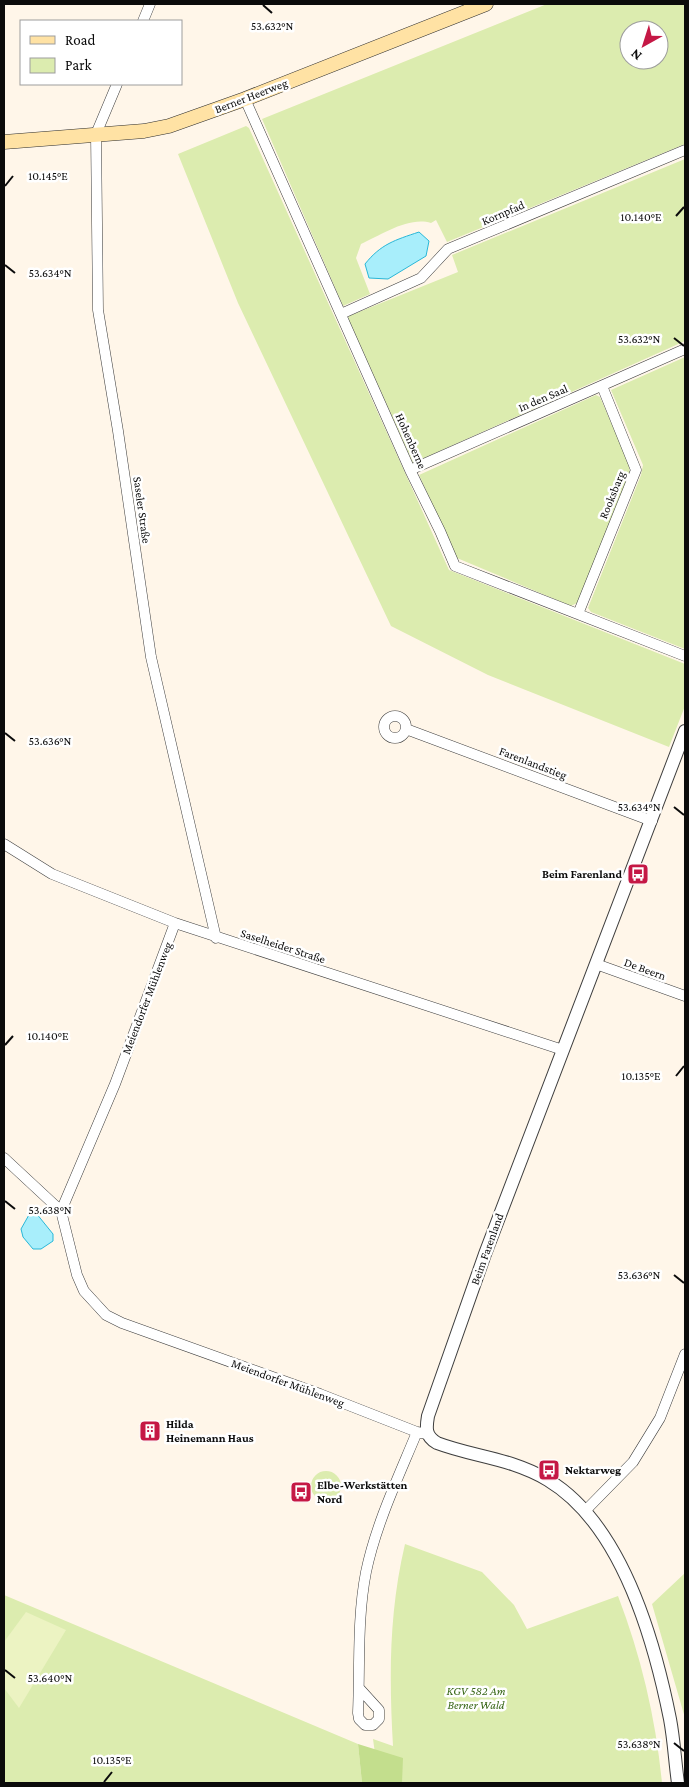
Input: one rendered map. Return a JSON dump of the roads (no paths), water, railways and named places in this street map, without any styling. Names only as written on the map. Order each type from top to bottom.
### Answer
[{"type":"main road","name":"Berner Heerweg","points":[[4,142],[169,126],[245,99],[486,4]]},
{"type":"street","points":[[143,20],[150,4]]},
{"type":"street","name":"Saseler Straße","points":[[117,85],[96,134],[98,310],[118,430],[151,657],[216,938]]},
{"type":"street","name":"Hohenberne","points":[[245,99],[410,470],[455,566],[685,656]]},
{"type":"street","name":"Kornpfad","points":[[341,314],[421,278],[448,249],[685,150]]},
{"type":"street","name":"In den Saal","points":[[410,470],[685,349]]},
{"type":"street","name":"Rooksbarg","points":[[578,614],[636,470],[602,386]]},
{"type":"street","name":"Farenlandstieg","points":[[406,729],[652,821]]},
{"type":"street","name":"Beim Farenland","points":[[422,1433],[485,1254],[685,731]]},
{"type":"street","name":"Saselheider Straße","points":[[4,844],[52,874],[216,938],[563,1050]]},
{"type":"street","name":"Meiendorfer Mühlenweg","points":[[175,922],[115,1084],[61,1211],[77,1275],[84,1291],[106,1315],[122,1323],[320,1394],[422,1433],[442,1444],[484,1454],[537,1475],[560,1488],[586,1510],[620,1563],[640,1612],[656,1661],[670,1720],[678,1783]]},
{"type":"street","name":"De Beern","points":[[596,964],[685,996]]},
{"type":"street","points":[[4,1158],[61,1211]]},
{"type":"street","points":[[586,1510],[633,1462],[660,1418],[684,1359]]},
{"type":"street","points":[[359,1688],[362,1601],[368,1564],[393,1488],[422,1433]]},
{"type":"water","points":[[419,232],[429,241],[426,256],[388,279],[369,278],[365,264],[371,257],[383,247],[396,240]]},
{"type":"water","points":[[30,1213],[36,1213],[53,1234],[53,1241],[41,1249],[33,1249],[23,1237],[21,1229]]},
{"type":"place","name":"Beim Farenland","points":[[638,874]]},
{"type":"place","name":"Hilda Heinemann Haus","points":[[150,1431]]},
{"type":"place","name":"Nektarweg","points":[[549,1470]]},
{"type":"place","name":"Elbe-Werkstätten Nord","points":[[301,1492]]},
{"type":"park label","name":"KGV 582 Am Berner Wald","points":[[476,1698]]}]
